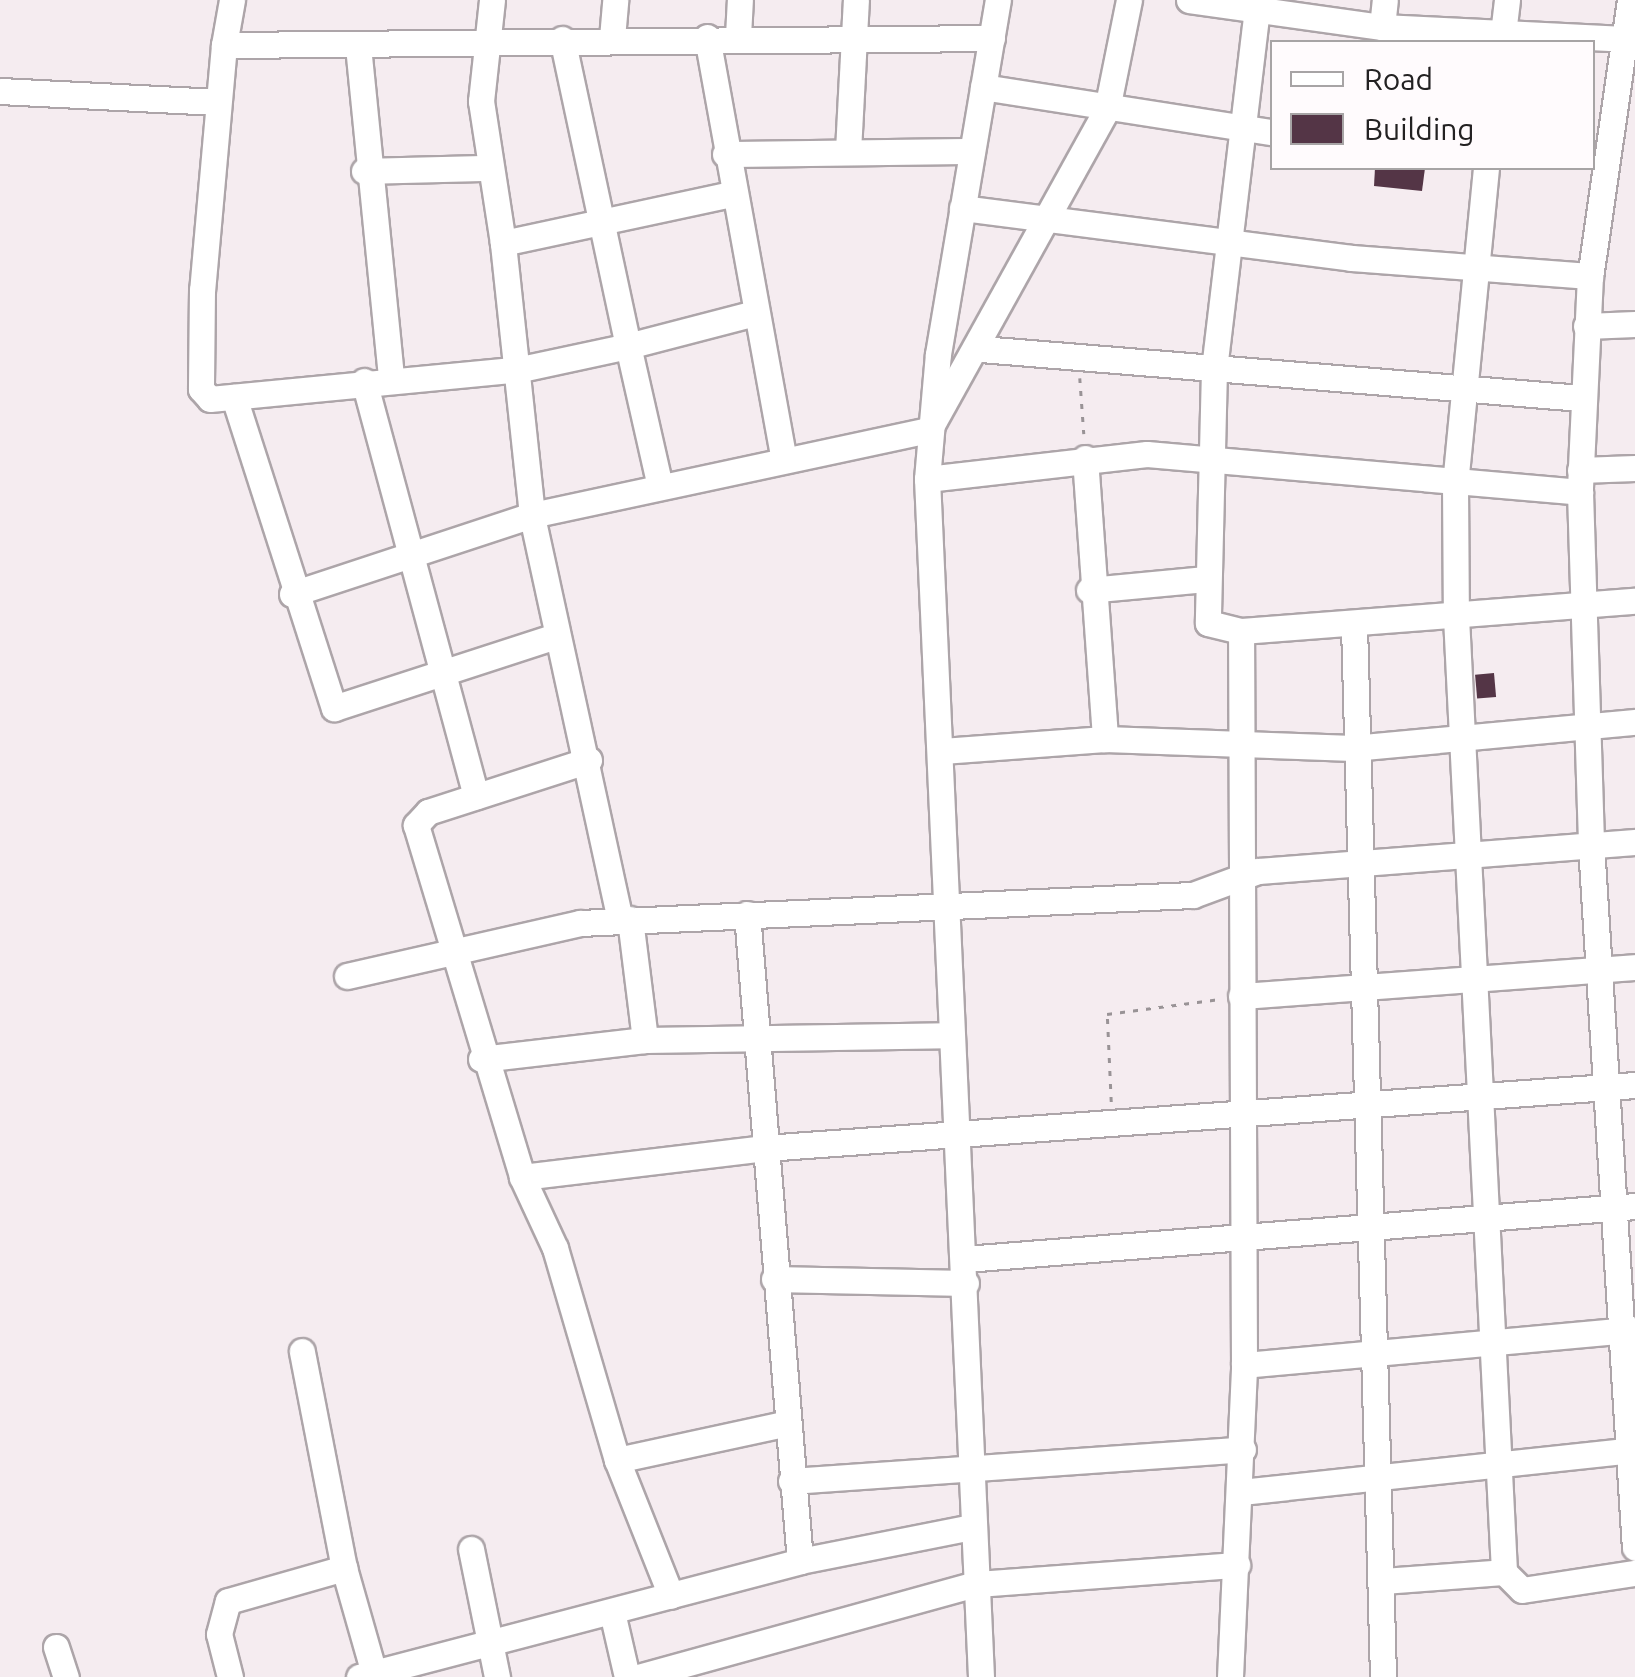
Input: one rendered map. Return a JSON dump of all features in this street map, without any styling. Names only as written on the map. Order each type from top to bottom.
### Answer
[{"type":"street","points":[[232,0],[216,102],[202,389],[206,398],[521,369],[755,313]]},
{"type":"street","points":[[492,0],[481,101],[521,369],[532,515],[555,636],[589,760],[625,919],[645,1040]]},
{"type":"street","points":[[612,38],[615,0]]},
{"type":"street","points":[[738,36],[740,0]]},
{"type":"street","points":[[848,151],[856,0]]},
{"type":"street","points":[[981,1677],[972,1527],[965,1272],[947,1034],[948,906],[927,479],[929,430],[998,0]]},
{"type":"street","points":[[292,594],[532,515],[659,482],[929,430],[981,348],[1053,220],[1107,109],[1129,0]]},
{"type":"street","points":[[1189,0],[1257,6],[1382,27],[1502,36],[1624,39]]},
{"type":"street","points":[[1382,27],[1386,0]]},
{"type":"street","points":[[1502,36],[1507,0]]},
{"type":"street","points":[[1630,0],[1599,156],[1581,398],[1580,608],[1605,1087],[1624,1207],[1635,1548]]},
{"type":"street","points":[[1257,6],[1214,369],[1206,579],[1208,623],[1241,632],[1635,601]]},
{"type":"street","points":[[224,45],[358,46],[855,32],[992,38]]},
{"type":"street","points":[[707,37],[782,457]]},
{"type":"street","points":[[562,40],[659,482]]},
{"type":"street","points":[[358,46],[364,171],[391,378]]},
{"type":"street","points":[[983,87],[1270,132]]},
{"type":"street","points":[[0,91],[216,102]]},
{"type":"street","points":[[725,154],[972,151]]},
{"type":"street","points":[[364,171],[490,168]]},
{"type":"street","points":[[1486,170],[1455,484],[1456,616],[1493,1220],[1504,1572],[1522,1590],[1635,1573]]},
{"type":"street","points":[[503,243],[732,194]]},
{"type":"street","points":[[962,208],[1228,245],[1590,276]]},
{"type":"street","points":[[1586,326],[1635,324]]},
{"type":"street","points":[[981,348],[1581,398]]},
{"type":"street","points":[[364,381],[446,671],[476,796]]},
{"type":"street","points":[[234,398],[292,594],[334,708],[555,636]]},
{"type":"street","points":[[927,479],[1052,470],[1085,458],[1455,484],[1580,481],[1635,468]]},
{"type":"street","points":[[1085,458],[1089,590],[1104,739]]},
{"type":"street","points":[[1089,590],[1206,579]]},
{"type":"street","points":[[1354,625],[1353,748],[1363,1109],[1380,1353],[1384,1677]]},
{"type":"street","points":[[1230,1677],[1244,1365],[1238,749],[1241,632]]},
{"type":"street","points":[[942,751],[1104,739],[1238,749],[1353,748],[1635,722]]},
{"type":"street","points":[[589,760],[476,796],[416,825],[454,948],[481,1058],[522,1177],[556,1248],[618,1460],[671,1596]]},
{"type":"street","points":[[347,976],[454,948],[625,919],[1193,896],[1240,878],[1635,842]]},
{"type":"street","points":[[746,914],[784,1424],[800,1562]]},
{"type":"street","points":[[1242,996],[1635,967]]},
{"type":"street","points":[[481,1058],[645,1040],[947,1034]]},
{"type":"street","points":[[522,1177],[765,1148],[1112,1123],[1240,1119],[1635,1085]]},
{"type":"street","points":[[774,1280],[965,1272],[1244,1238],[1373,1232],[1624,1207]]},
{"type":"street","points":[[1244,1365],[1627,1330]]},
{"type":"street","points":[[302,1352],[369,1675],[800,1562],[972,1527]]},
{"type":"street","points":[[618,1460],[784,1424]]},
{"type":"street","points":[[791,1481],[1243,1449]]},
{"type":"street","points":[[1241,1492],[1632,1451]]},
{"type":"street","points":[[470,1549],[497,1677]]},
{"type":"street","points":[[638,1677],[976,1584],[1237,1565]]},
{"type":"street","points":[[230,1677],[219,1634],[228,1601],[344,1568]]},
{"type":"street","points":[[1382,1581],[1504,1572]]},
{"type":"street","points":[[612,1612],[627,1677]]},
{"type":"street","points":[[56,1647],[66,1677]]},
{"type":"path","points":[[1079,356],[1085,458]]},
{"type":"path","points":[[1112,1123],[1107,1014],[1242,996]]},
{"type":"building","points":[[1375,170],[1425,170],[1422,191],[1374,186]]},
{"type":"building","points":[[1494,673],[1496,697],[1477,699],[1475,675]]}]
